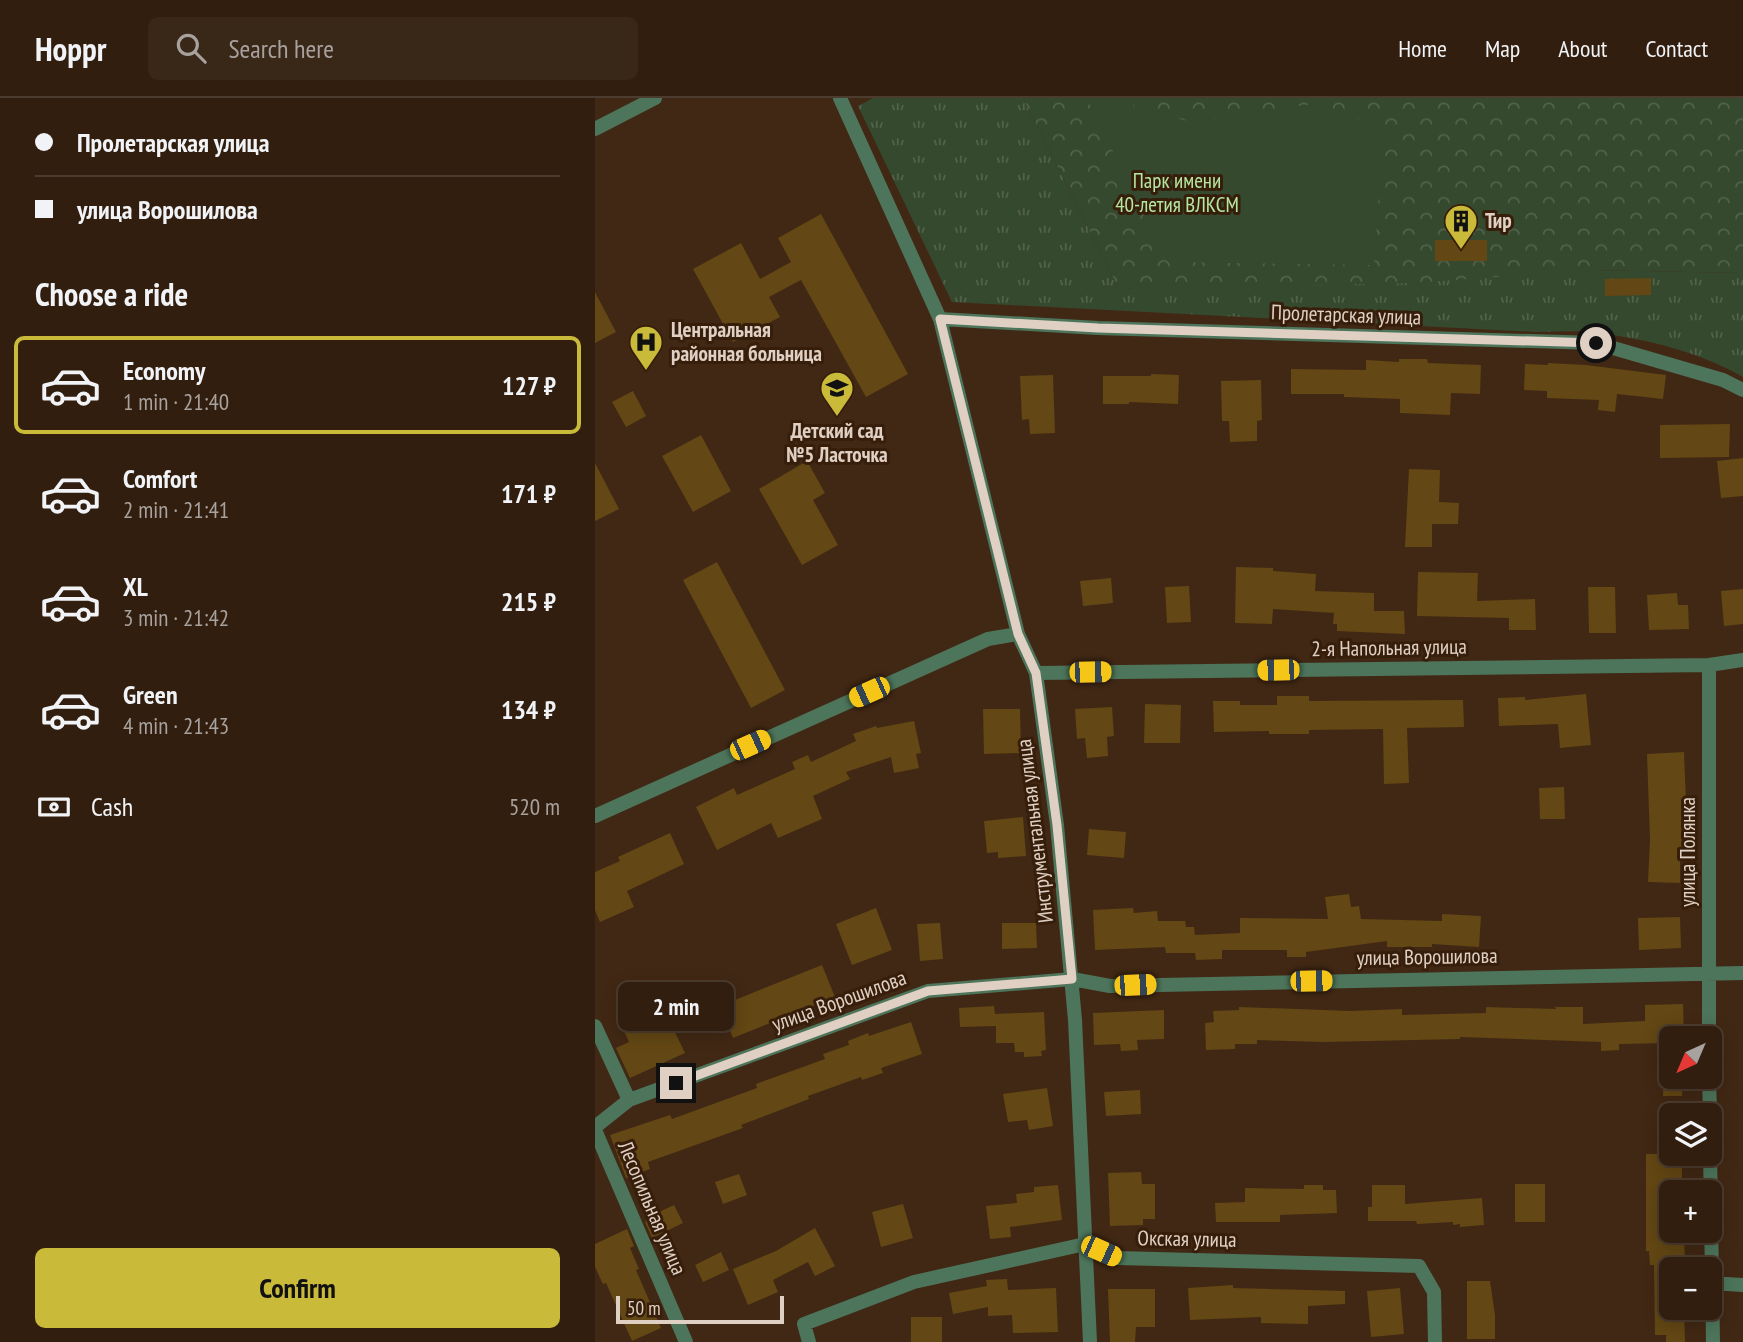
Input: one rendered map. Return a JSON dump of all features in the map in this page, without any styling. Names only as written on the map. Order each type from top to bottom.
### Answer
[{"type":"street","points":[[595,129],[655,98]]},
{"type":"street","name":"Инструментальная улица","points":[[840,98],[940,319],[1018,634],[1036,673],[1057,825],[1072,979],[1090,1342]]},
{"type":"street","name":"Пролетарская улица","points":[[940,319],[1112,328],[1596,343],[1723,380],[1743,390]]},
{"type":"street","points":[[595,816],[988,639],[1018,634]]},
{"type":"street","name":"2-я Напольная улица","points":[[1036,673],[1709,666],[1743,660]]},
{"type":"street","name":"улица Полянка","points":[[1709,666],[1709,1026]]},
{"type":"street","name":"улица Ворошилова","points":[[595,1128],[629,1100],[928,991],[1072,979],[1111,986],[1743,973]]},
{"type":"street","points":[[595,1026],[629,1100]]},
{"type":"street","name":"Лесопильная улица","points":[[595,1128],[686,1342]]},
{"type":"street","points":[[1710,1166],[1710,1257]]},
{"type":"street","points":[[809,1342],[804,1324],[914,1282],[1085,1244]]},
{"type":"street","name":"Окская улица","points":[[1085,1244],[1117,1258],[1419,1266],[1434,1292],[1435,1342]]},
{"type":"street","points":[[1722,1284],[1743,1285]]},
{"type":"street","points":[[1712,1320],[1713,1342]]},
{"type":"green space","points":[[873,98],[1023,98],[1119,289],[1592,270],[1743,273],[1743,377],[1709,360],[1673,348],[1590,332],[1537,332],[952,302],[858,106]]},
{"type":"green space","name":"Парк имени 40-летия ВЛКСМ","points":[[1023,98],[1743,98],[1743,273],[1592,270],[1414,283],[1119,289]]},
{"type":"green space","points":[[1130,98],[1135,109],[1192,122],[1319,103],[1383,129],[1374,265],[1168,262],[1087,99]]},
{"type":"building","points":[[821,214],[908,374],[866,397],[801,280],[769,297],[780,317],[733,342],[693,269],[741,243],[760,279],[791,262],[778,238]]},
{"type":"building","name":"Тир","points":[[1435,240],[1487,240],[1487,261],[1435,261]]},
{"type":"building","points":[[1651,278],[1651,295],[1605,296],[1605,279]]},
{"type":"building","points":[[595,292],[616,332],[595,343]]},
{"type":"building","points":[[1399,359],[1481,365],[1480,394],[1451,393],[1450,415],[1400,413],[1400,399],[1344,397],[1344,394],[1291,394],[1291,369],[1366,370],[1366,360],[1399,362]]},
{"type":"building","points":[[1548,363],[1666,375],[1663,399],[1617,394],[1615,412],[1598,410],[1599,400],[1547,398],[1547,391],[1524,390],[1525,364]]},
{"type":"building","points":[[1053,375],[1055,433],[1030,434],[1029,419],[1022,420],[1020,376]]},
{"type":"building","points":[[1179,375],[1178,404],[1103,404],[1103,376]]},
{"type":"building","points":[[1261,380],[1262,420],[1257,421],[1257,441],[1230,442],[1229,421],[1222,421],[1221,381]]},
{"type":"building","points":[[633,391],[646,416],[626,427],[612,402]]},
{"type":"building","points":[[1730,424],[1729,457],[1660,458],[1660,425]]},
{"type":"building","points":[[701,435],[731,491],[693,512],[662,456]]},
{"type":"building","points":[[1743,458],[1743,496],[1721,498],[1717,461]]},
{"type":"building","points":[[807,461],[825,493],[813,500],[838,545],[802,565],[759,489]]},
{"type":"building","points":[[595,463],[619,509],[595,521]]},
{"type":"building","points":[[1409,469],[1440,470],[1439,502],[1459,503],[1458,524],[1432,524],[1432,547],[1405,547]]},
{"type":"building","points":[[717,562],[785,690],[751,708],[683,580]]},
{"type":"building","points":[[1236,567],[1273,568],[1273,571],[1316,574],[1315,591],[1374,593],[1374,611],[1404,611],[1405,634],[1337,631],[1337,624],[1333,624],[1334,613],[1273,609],[1272,624],[1235,623]]},
{"type":"building","points":[[1418,572],[1478,573],[1477,601],[1535,599],[1536,630],[1509,630],[1509,618],[1417,616]]},
{"type":"building","points":[[1111,578],[1113,603],[1083,606],[1080,581]]},
{"type":"building","points":[[1189,586],[1191,622],[1167,623],[1165,587]]},
{"type":"building","points":[[1588,587],[1615,587],[1616,633],[1589,633]]},
{"type":"building","points":[[1743,589],[1743,624],[1724,626],[1721,591]]},
{"type":"building","points":[[1677,593],[1678,605],[1688,605],[1689,629],[1649,630],[1647,595]]},
{"type":"building","points":[[1586,694],[1591,745],[1560,748],[1558,724],[1499,726],[1498,698],[1525,697],[1525,700]]},
{"type":"building","points":[[1277,696],[1309,696],[1309,701],[1463,700],[1464,727],[1407,728],[1409,783],[1384,784],[1383,729],[1309,730],[1309,734],[1269,734],[1269,731],[1214,732],[1213,701],[1240,701],[1240,705],[1277,705]]},
{"type":"building","points":[[1145,704],[1181,705],[1180,743],[1144,743]]},
{"type":"building","points":[[1112,707],[1114,736],[1107,737],[1108,756],[1087,758],[1085,738],[1077,739],[1075,709]]},
{"type":"building","points":[[983,709],[1020,709],[1021,753],[984,754]]},
{"type":"building","points":[[914,721],[921,753],[916,754],[919,768],[894,773],[891,757],[846,772],[850,779],[813,796],[822,819],[778,838],[771,823],[717,850],[696,807],[734,788],[737,795],[795,769],[792,762],[808,755],[811,762],[856,741],[853,734],[876,726],[877,728]]},
{"type":"building","points":[[1684,752],[1688,850],[1680,850],[1680,883],[1648,882],[1650,839],[1647,754]]},
{"type":"building","points":[[1564,787],[1565,819],[1540,819],[1539,788]]},
{"type":"building","points":[[1023,817],[1026,856],[998,858],[998,852],[987,853],[984,821]]},
{"type":"building","points":[[1089,829],[1126,832],[1124,858],[1087,855]]},
{"type":"building","points":[[670,833],[684,864],[627,891],[634,907],[600,922],[595,910],[595,872],[620,861],[618,857]]},
{"type":"building","points":[[1349,894],[1351,907],[1359,906],[1361,919],[1442,921],[1442,914],[1481,916],[1479,947],[1432,944],[1432,947],[1387,947],[1387,941],[1306,952],[1306,957],[1287,957],[1287,950],[1222,950],[1222,959],[1196,960],[1195,953],[1166,953],[1165,947],[1095,950],[1093,910],[1133,908],[1134,913],[1157,911],[1158,921],[1185,921],[1186,927],[1194,927],[1195,935],[1240,933],[1240,918],[1328,919],[1325,897]]},
{"type":"building","points":[[876,908],[892,950],[852,965],[836,924]]},
{"type":"building","points":[[1680,917],[1681,948],[1639,950],[1638,918]]},
{"type":"building","points":[[940,923],[943,959],[920,961],[917,924]]},
{"type":"building","points":[[1002,923],[1036,923],[1037,948],[1002,949]]},
{"type":"building","points":[[822,965],[835,997],[733,1038],[720,1006]]},
{"type":"building","points":[[1683,1004],[1684,1026],[1659,1026],[1659,1043],[1619,1044],[1619,1050],[1601,1051],[1601,1042],[1460,1037],[1325,1042],[1257,1040],[1257,1044],[1235,1044],[1235,1049],[1206,1050],[1205,1023],[1214,1022],[1213,1011],[1239,1010],[1239,1007],[1351,1011],[1402,1009],[1402,1015],[1486,1013],[1486,1007],[1583,1007],[1583,1024],[1645,1021],[1645,1005]]},
{"type":"building","points":[[994,1006],[995,1014],[1044,1012],[1046,1050],[1041,1051],[1042,1056],[1024,1057],[1024,1052],[1015,1052],[1014,1043],[996,1043],[996,1026],[960,1027],[959,1008]]},
{"type":"building","points":[[1164,1010],[1164,1039],[1137,1040],[1138,1050],[1121,1051],[1120,1044],[1094,1045],[1093,1013]]},
{"type":"building","points":[[648,1020],[654,1032],[671,1024],[685,1053],[630,1078],[616,1048],[629,1042],[624,1031]]},
{"type":"building","points":[[911,1022],[922,1054],[881,1068],[883,1073],[862,1080],[861,1077],[808,1096],[809,1099],[741,1125],[743,1128],[648,1162],[650,1169],[626,1178],[610,1135],[670,1115],[672,1119],[757,1088],[756,1084],[825,1059],[823,1054],[849,1045],[848,1041]]},
{"type":"building","points":[[1047,1088],[1053,1126],[1029,1130],[1027,1120],[1008,1122],[1003,1094]]},
{"type":"building","points":[[1663,1089],[1682,1089],[1682,1096],[1663,1096]]},
{"type":"building","points":[[1140,1090],[1141,1114],[1106,1116],[1104,1092]]},
{"type":"building","points":[[1646,1154],[1659,1154],[1659,1166],[1682,1166],[1682,1180],[1659,1180],[1659,1243],[1684,1243],[1685,1257],[1659,1257],[1659,1320],[1684,1320],[1685,1342],[1666,1342],[1666,1335],[1655,1335],[1654,1265],[1650,1265],[1649,1251],[1646,1251]]},
{"type":"building","points":[[1141,1172],[1142,1184],[1155,1184],[1155,1219],[1143,1219],[1143,1225],[1110,1226],[1108,1173]]},
{"type":"building","points":[[739,1174],[747,1195],[723,1204],[715,1182]]},
{"type":"building","points":[[1515,1184],[1545,1184],[1545,1222],[1515,1222]]},
{"type":"building","points":[[1058,1185],[1062,1220],[1010,1227],[1011,1237],[990,1239],[986,1206],[1017,1203],[1016,1194],[1034,1192],[1034,1187]]},
{"type":"building","points":[[1304,1185],[1323,1185],[1323,1190],[1336,1190],[1337,1213],[1280,1215],[1280,1222],[1216,1222],[1215,1203],[1245,1202],[1245,1188],[1304,1189]]},
{"type":"building","points":[[1372,1185],[1405,1185],[1405,1204],[1482,1198],[1484,1225],[1460,1227],[1460,1224],[1453,1225],[1453,1222],[1417,1224],[1416,1221],[1368,1221],[1368,1207],[1372,1207]]},
{"type":"building","points":[[903,1204],[913,1238],[881,1247],[872,1212]]},
{"type":"building","points":[[674,1205],[683,1223],[652,1238],[645,1222],[646,1218]]},
{"type":"building","points":[[815,1228],[835,1266],[815,1276],[808,1262],[773,1280],[778,1292],[748,1305],[733,1269],[776,1251]]},
{"type":"building","points":[[627,1229],[634,1246],[630,1248],[639,1269],[636,1270],[661,1328],[632,1341],[606,1283],[603,1284],[595,1267],[595,1244]]},
{"type":"building","points":[[721,1252],[729,1270],[703,1282],[695,1265]]},
{"type":"building","points":[[1007,1279],[1008,1290],[1056,1288],[1058,1332],[1013,1333],[1012,1315],[988,1316],[988,1307],[953,1314],[949,1293],[987,1286],[986,1280]]},
{"type":"building","points":[[1467,1281],[1490,1281],[1495,1339],[1467,1339]]},
{"type":"building","points":[[1233,1285],[1233,1288],[1345,1291],[1345,1304],[1308,1306],[1308,1324],[1261,1323],[1261,1317],[1190,1320],[1188,1288]]},
{"type":"building","points":[[1400,1288],[1404,1334],[1371,1337],[1367,1291]]},
{"type":"building","points":[[1108,1289],[1155,1289],[1155,1327],[1136,1327],[1135,1342],[1110,1342]]},
{"type":"building","points":[[911,1317],[942,1317],[942,1342],[911,1342]]},
{"type":"place","name":"Тир","points":[[1461,251]]},
{"type":"place","name":"Центральная районная больница","points":[[646,372]]},
{"type":"place","name":"Детский сад №5 Ласточка","points":[[837,418]]},
{"type":"route","points":[[676,1083],[928,991],[1072,979],[1057,825],[1036,673],[1018,634],[940,319],[1098,328],[1596,343]]}]
